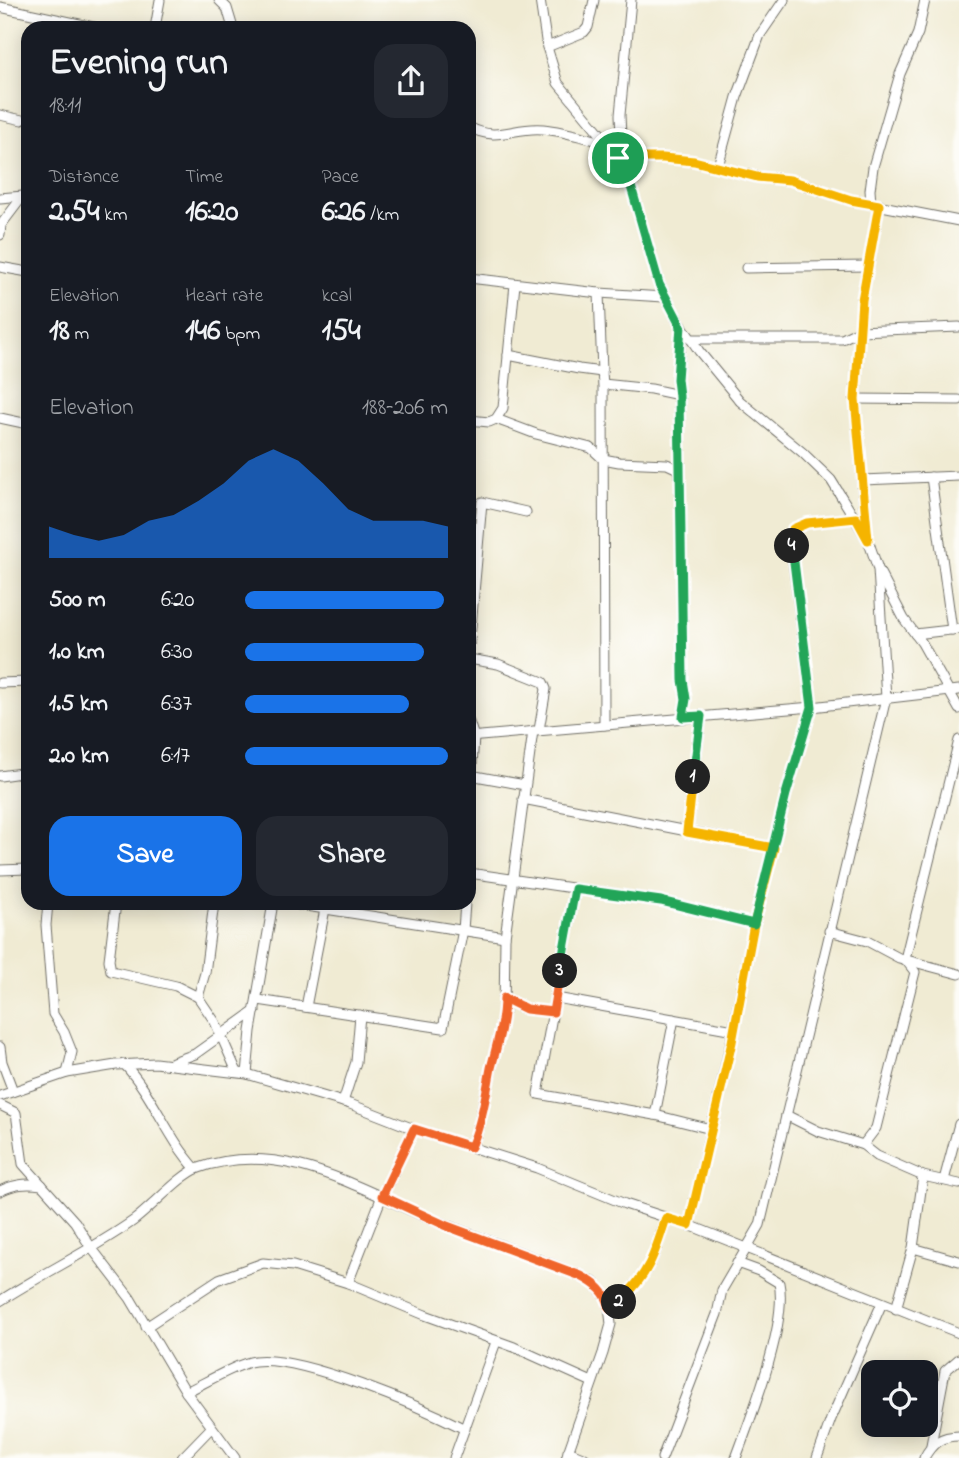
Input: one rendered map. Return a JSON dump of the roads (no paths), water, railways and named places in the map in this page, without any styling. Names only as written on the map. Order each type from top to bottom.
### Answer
[{"type":"street","points":[[156,21],[160,0]]},
{"type":"street","points":[[219,0],[227,8],[231,21]]},
{"type":"street","points":[[540,0],[547,47],[558,83],[620,158],[630,183],[652,264],[664,297],[681,326],[740,401],[802,452],[831,480],[868,540],[878,569],[904,619],[959,709]]},
{"type":"street","points":[[547,47],[584,32],[588,27],[594,0]]},
{"type":"street","points":[[620,158],[620,115],[631,0]]},
{"type":"street","points":[[718,166],[737,97],[760,35],[783,0]]},
{"type":"street","points":[[868,540],[855,399],[862,300],[875,204],[870,190],[873,167],[900,74],[918,33],[925,0]]},
{"type":"street","points":[[4,5],[69,21]]},
{"type":"street","points":[[0,115],[21,120]]},
{"type":"street","points":[[476,129],[494,135],[524,129],[547,129],[608,143]]},
{"type":"street","points":[[620,158],[663,158],[718,166],[757,177],[790,180],[851,200],[959,221]]},
{"type":"street","points":[[0,198],[21,196]]},
{"type":"street","points":[[0,227],[21,201]]},
{"type":"street","points":[[746,268],[868,266]]},
{"type":"street","points":[[0,267],[21,271]]},
{"type":"street","points":[[476,279],[599,293],[664,297]]},
{"type":"street","points":[[476,421],[489,422],[496,419],[503,408],[515,284]]},
{"type":"street","points":[[599,293],[603,384],[604,725]]},
{"type":"street","points":[[681,326],[677,379],[683,680],[686,699],[683,717]]},
{"type":"street","points":[[690,339],[842,339],[859,331],[959,327]]},
{"type":"street","points":[[508,355],[602,372]]},
{"type":"street","points":[[603,384],[651,389],[679,396]]},
{"type":"street","points":[[855,399],[959,400]]},
{"type":"street","points":[[0,418],[21,422]]},
{"type":"street","points":[[496,419],[537,434],[591,448],[603,459],[667,464],[680,470]]},
{"type":"street","points":[[863,480],[959,476]]},
{"type":"street","points":[[915,634],[956,629],[931,477]]},
{"type":"street","points":[[476,570],[482,502],[526,512]]},
{"type":"street","points":[[689,1225],[734,1030],[754,924],[786,794],[812,707],[790,538],[793,529],[807,523],[856,518]]},
{"type":"street","points":[[662,1458],[717,1314],[722,1290],[760,1225],[886,698],[878,569]]},
{"type":"street","points":[[471,1147],[480,1120],[504,1012],[505,937],[512,881],[525,785],[545,689],[543,682],[498,664],[476,660]]},
{"type":"street","points":[[0,683],[21,682]]},
{"type":"street","points":[[476,736],[812,707],[959,690]]},
{"type":"street","points":[[687,832],[701,716]]},
{"type":"street","points":[[905,959],[959,740]]},
{"type":"street","points":[[0,776],[21,773]]},
{"type":"street","points":[[476,776],[525,785]]},
{"type":"street","points":[[523,799],[774,848]]},
{"type":"street","points":[[0,870],[21,869]]},
{"type":"street","points":[[476,874],[661,901],[754,924]]},
{"type":"street","points":[[575,889],[538,1094],[655,1115],[711,1129]]},
{"type":"street","points":[[47,910],[46,925],[53,1014],[72,1052],[67,1073]]},
{"type":"street","points":[[115,910],[109,960],[111,971],[176,986],[198,997],[215,1022],[242,1073]]},
{"type":"street","points":[[198,997],[205,973],[213,910]]},
{"type":"street","points":[[242,1073],[256,1012],[272,910]]},
{"type":"street","points":[[306,1007],[325,910]]},
{"type":"street","points":[[332,910],[505,937]]},
{"type":"street","points":[[258,1000],[443,1028],[463,930],[464,910]]},
{"type":"street","points":[[829,931],[867,941],[905,959],[959,974]]},
{"type":"street","points":[[863,1145],[876,1128],[915,972],[905,959]]},
{"type":"street","points":[[504,998],[526,1009],[553,1012]]},
{"type":"street","points":[[556,998],[734,1030]]},
{"type":"street","points":[[168,1064],[195,1054],[256,1012]]},
{"type":"street","points":[[343,1102],[356,1062],[360,1016]]},
{"type":"street","points":[[655,1115],[674,1019]]},
{"type":"street","points":[[0,1047],[2,1062],[13,1091]]},
{"type":"street","points":[[124,1064],[141,1082],[179,1150],[197,1169]]},
{"type":"street","points":[[0,1096],[67,1073],[124,1064],[168,1064],[242,1073],[343,1102],[414,1129],[537,1168],[625,1204],[689,1225],[959,1333]]},
{"type":"street","points":[[0,1105],[16,1113],[23,1164],[69,1214],[130,1298],[186,1392],[235,1458]]},
{"type":"street","points":[[786,1115],[818,1131],[863,1145],[877,1156],[923,1175],[959,1184]]},
{"type":"street","points":[[944,1180],[959,1124]]},
{"type":"street","points":[[348,1283],[382,1196],[414,1129]]},
{"type":"street","points":[[0,1301],[131,1223],[197,1169],[248,1158],[278,1159],[326,1174],[447,1226],[581,1276],[601,1289],[608,1298],[610,1309],[608,1338],[567,1454],[586,1458]]},
{"type":"street","points":[[896,1309],[913,1248],[923,1175]]},
{"type":"street","points":[[0,1191],[13,1185],[41,1185]]},
{"type":"street","points":[[610,1309],[646,1274],[666,1218]]},
{"type":"street","points":[[913,1248],[959,1261]]},
{"type":"street","points":[[146,1327],[219,1279],[263,1263],[293,1266],[348,1283],[524,1351],[592,1382]]},
{"type":"street","points":[[736,1458],[773,1346],[781,1307],[779,1283],[760,1271],[737,1263]]},
{"type":"street","points":[[817,1458],[831,1419],[882,1303]]},
{"type":"street","points":[[454,1458],[496,1342]]},
{"type":"street","points":[[924,1458],[931,1445],[945,1371],[959,1359]]},
{"type":"street","points":[[186,1392],[251,1361],[272,1360],[347,1381],[434,1413],[465,1429]]},
{"type":"street","points":[[182,1458],[211,1428]]},
{"type":"street","points":[[931,1445],[942,1438],[959,1436]]}]
